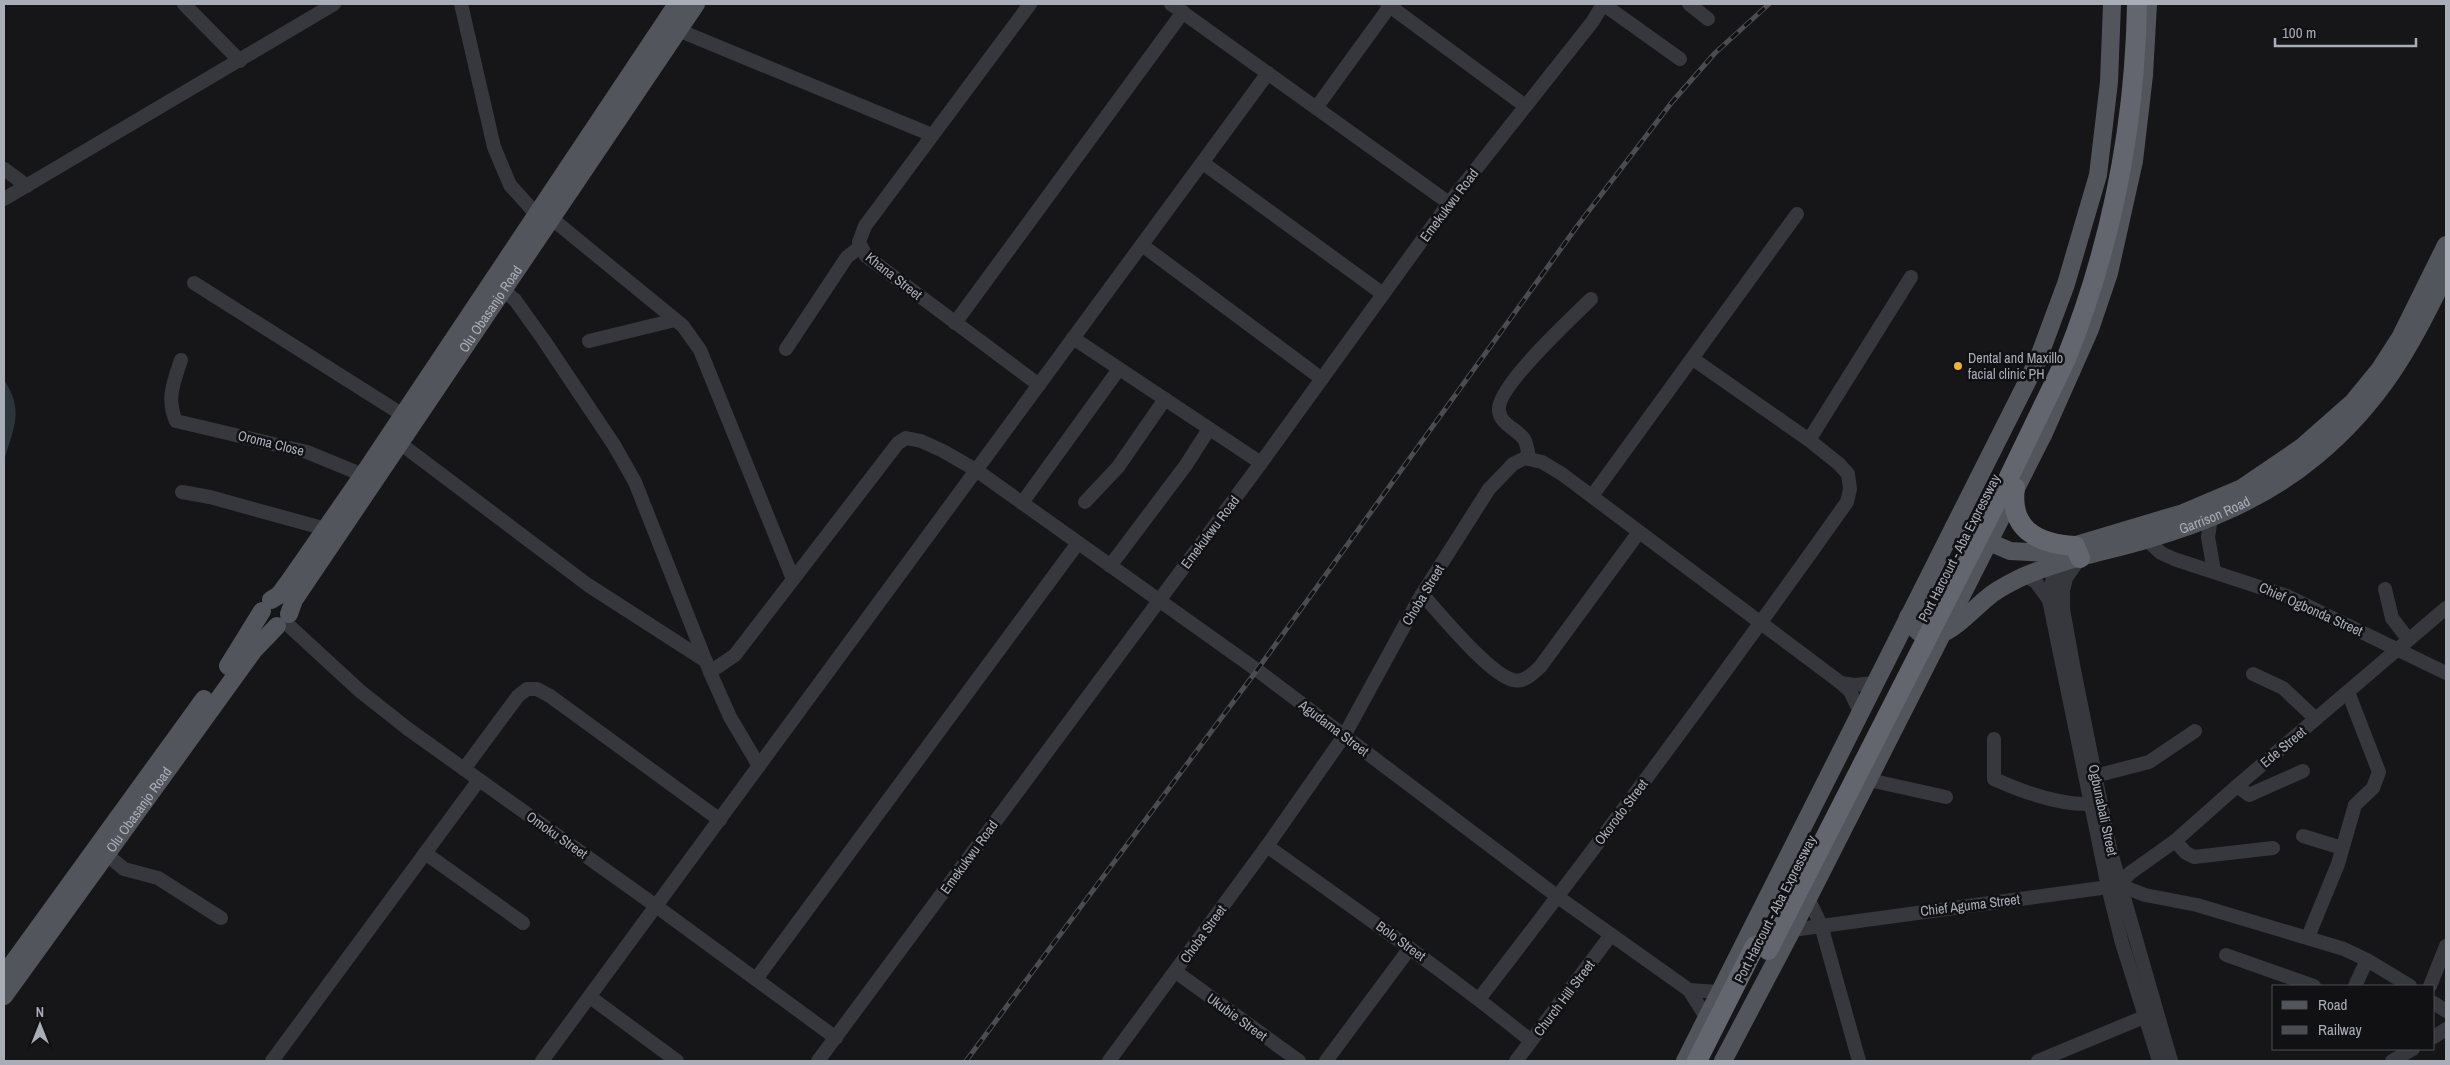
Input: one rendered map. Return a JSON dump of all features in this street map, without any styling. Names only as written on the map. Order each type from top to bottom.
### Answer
[{"type":"highway","name":"Port Harcourt - Aba Expressway","points":[[2059,358],[2083,276],[2101,201],[2118,105],[2124,4]]},
{"type":"highway","name":"Port Harcourt - Aba Expressway","points":[[1711,1061],[1761,948],[1942,583],[2059,358],[2081,321],[2099,265],[2118,181],[2131,97],[2137,4]]},
{"type":"highway","points":[[2015,488],[2014,513],[2031,534],[2054,545],[2078,552]]},
{"type":"highway","name":"Port Harcourt - Aba Expressway","points":[[1697,1061],[1761,948]]},
{"type":"main road","name":"Olu Obasanjo Road","points":[[4,996],[254,650],[284,621],[294,600],[401,444],[503,290],[543,216],[677,4]]},
{"type":"main road","name":"Olu Obasanjo Road","points":[[4,975],[240,649],[267,606],[288,583],[403,414],[696,4]]},
{"type":"main road","points":[[1685,1061],[2037,362],[2078,248],[2098,175],[2109,82],[2112,4]]},
{"type":"main road","points":[[1723,1061],[1792,930],[2057,406],[2090,329],[2109,273],[2134,161],[2144,75],[2148,4]]},
{"type":"main road","name":"Garrison Road","points":[[1942,633],[1955,626],[1988,596],[2026,576],[2057,565],[2078,552],[2214,502],[2242,488],[2268,472],[2324,430],[2353,402],[2380,369],[2400,338],[2446,245]]},
{"type":"main road","name":"Garrison Road","points":[[1954,527],[2010,551],[2033,554],[2078,552],[2147,540],[2211,518],[2255,498],[2317,456],[2362,412],[2384,386],[2405,355],[2420,330],[2446,273]]},
{"type":"main road","points":[[267,606],[284,603],[284,621]]},
{"type":"main road","points":[[1908,617],[1912,626],[1921,634],[1932,637],[1942,633]]},
{"type":"street","points":[[184,4],[240,61]]},
{"type":"street","points":[[4,199],[334,4]]},
{"type":"street","points":[[461,4],[494,147],[510,185],[543,216],[683,326],[700,350],[793,579],[735,655],[708,667]]},
{"type":"street","name":"Khana Street","points":[[1030,4],[865,226],[860,237],[860,247],[866,256],[1038,385]]},
{"type":"street","points":[[1171,4],[1449,203]]},
{"type":"street","points":[[1603,4],[1680,59]]},
{"type":"street","name":"Emekukwu Road","points":[[818,1061],[1261,463],[1449,203],[1524,105],[1592,21],[1603,4]]},
{"type":"street","points":[[1689,4],[1708,19]]},
{"type":"street","points":[[1316,108],[1389,5],[1524,105]]},
{"type":"street","points":[[955,323],[1183,12]]},
{"type":"street","points":[[678,30],[932,135]]},
{"type":"street","points":[[542,1061],[1268,73]]},
{"type":"street","points":[[1202,163],[1383,294]]},
{"type":"street","points":[[4,169],[27,186]]},
{"type":"street","points":[[1592,496],[1797,214]]},
{"type":"street","points":[[1142,245],[1322,379]]},
{"type":"street","points":[[786,349],[847,257],[860,247]]},
{"type":"street","points":[[1693,359],[1810,440],[1910,277]]},
{"type":"street","points":[[194,283],[403,414]]},
{"type":"street","points":[[503,290],[515,300],[543,338],[614,445],[631,475],[708,667],[730,717],[759,766]]},
{"type":"street","points":[[1591,298],[1516,375],[1500,402],[1499,411],[1502,418],[1524,439],[1529,458],[1542,462],[1562,474],[1841,683],[1850,691],[1860,712]]},
{"type":"street","points":[[589,342],[675,320]]},
{"type":"street","points":[[1073,338],[1261,463]]},
{"type":"street","name":"Oroma Close","points":[[181,360],[171,392],[171,406],[176,421],[307,452],[363,475]]},
{"type":"street","points":[[1022,503],[1120,369]]},
{"type":"street","points":[[1085,502],[1118,467],[1165,399]]},
{"type":"street","points":[[1110,566],[1186,465],[1209,428]]},
{"type":"street","name":"Agudama Street","points":[[793,579],[900,440],[906,438],[921,441],[976,470],[1257,670],[1558,897],[1689,990]]},
{"type":"street","name":"Okorodo Street","points":[[1479,999],[1558,897],[1760,624],[1847,502],[1850,489],[1848,474],[1810,440]]},
{"type":"street","points":[[401,444],[588,585],[708,667]]},
{"type":"street","name":"Choba Street","points":[[1109,1061],[1176,972],[1344,736],[1422,594],[1489,489],[1513,464],[1529,458]]},
{"type":"street","points":[[182,492],[210,497],[326,529]]},
{"type":"street","points":[[2211,518],[2208,537],[2214,571]]},
{"type":"street","points":[[1422,594],[1489,664],[1507,677],[1520,680],[1528,678],[1540,667],[1639,532]]},
{"type":"street","name":"Chief Ogbonda Street","points":[[2147,540],[2161,553],[2174,559],[2287,596],[2403,643],[2446,673]]},
{"type":"street","points":[[756,979],[1078,543]]},
{"type":"street","name":"Ogbunabali Street","points":[[2078,552],[2066,578],[2063,591],[2063,609],[2110,849],[2122,943],[2159,1061]]},
{"type":"street","name":"Ogbunabali Street","points":[[2057,565],[2051,583],[2049,600],[2090,804],[2114,886],[2171,1061]]},
{"type":"street","name":"Ogbunabali Street","points":[[2026,576],[2036,582],[2049,600]]},
{"type":"street","points":[[2385,589],[2392,618],[2403,643]]},
{"type":"street","name":"Ede Street","points":[[2114,886],[2175,841],[2446,608]]},
{"type":"street","name":"Omoku Street","points":[[284,621],[360,691],[479,780],[656,906],[836,1038]]},
{"type":"street","points":[[2253,674],[2284,688],[2316,719]]},
{"type":"street","points":[[1841,683],[1854,685],[1875,683]]},
{"type":"street","points":[[464,769],[518,696],[527,689],[537,689],[550,696],[720,820]]},
{"type":"street","points":[[2308,938],[2356,805],[2372,788],[2379,772],[2348,692]]},
{"type":"street","points":[[2096,776],[2148,762],[2195,731]]},
{"type":"street","points":[[1994,740],[1994,779],[2052,798],[2076,804],[2090,804]]},
{"type":"street","points":[[2237,786],[2249,795],[2302,771]]},
{"type":"street","points":[[272,1061],[479,780]]},
{"type":"street","points":[[1868,780],[1946,797]]},
{"type":"street","points":[[2303,836],[2342,848]]},
{"type":"street","points":[[2175,841],[2186,853],[2194,857],[2273,848]]},
{"type":"street","name":"Bolo Street","points":[[1267,846],[1410,948],[1479,999],[1531,1041]]},
{"type":"street","points":[[425,853],[522,924]]},
{"type":"street","points":[[106,854],[124,869],[158,878],[221,918]]},
{"type":"street","points":[[2114,886],[2145,895],[2197,905],[2344,949],[2367,960],[2408,985]]},
{"type":"street","name":"Chief Aguma Street","points":[[1792,930],[2114,886]]},
{"type":"street","points":[[1808,898],[1821,925],[1859,1061]]},
{"type":"street","name":"Church Hill Street","points":[[1516,1061],[1611,936]]},
{"type":"street","points":[[2430,985],[2446,946]]},
{"type":"street","points":[[1326,1061],[1410,948]]},
{"type":"street","points":[[2226,955],[2311,985]]},
{"type":"street","points":[[2355,985],[2367,960]]},
{"type":"street","name":"Ukubie Street","points":[[1176,972],[1299,1061]]},
{"type":"street","points":[[1689,990],[1719,992]]},
{"type":"street","points":[[1689,990],[1706,1017]]},
{"type":"street","points":[[590,997],[677,1061]]},
{"type":"street","points":[[2435,1004],[2446,1011]]},
{"type":"street","points":[[2038,1061],[2144,1017]]},
{"type":"street","points":[[2435,1036],[2446,1029]]},
{"type":"street","points":[[2392,1061],[2411,1050]]},
{"type":"shaded area","points":[[4,380],[14,401],[16,411],[4,461]]},
{"type":"railway","points":[[966,1061],[1257,670],[1578,225],[1672,102],[1715,53],[1769,4]]},
{"type":"place","name":"Dental and Maxillo facial clinic PH","points":[[1958,366]]}]
